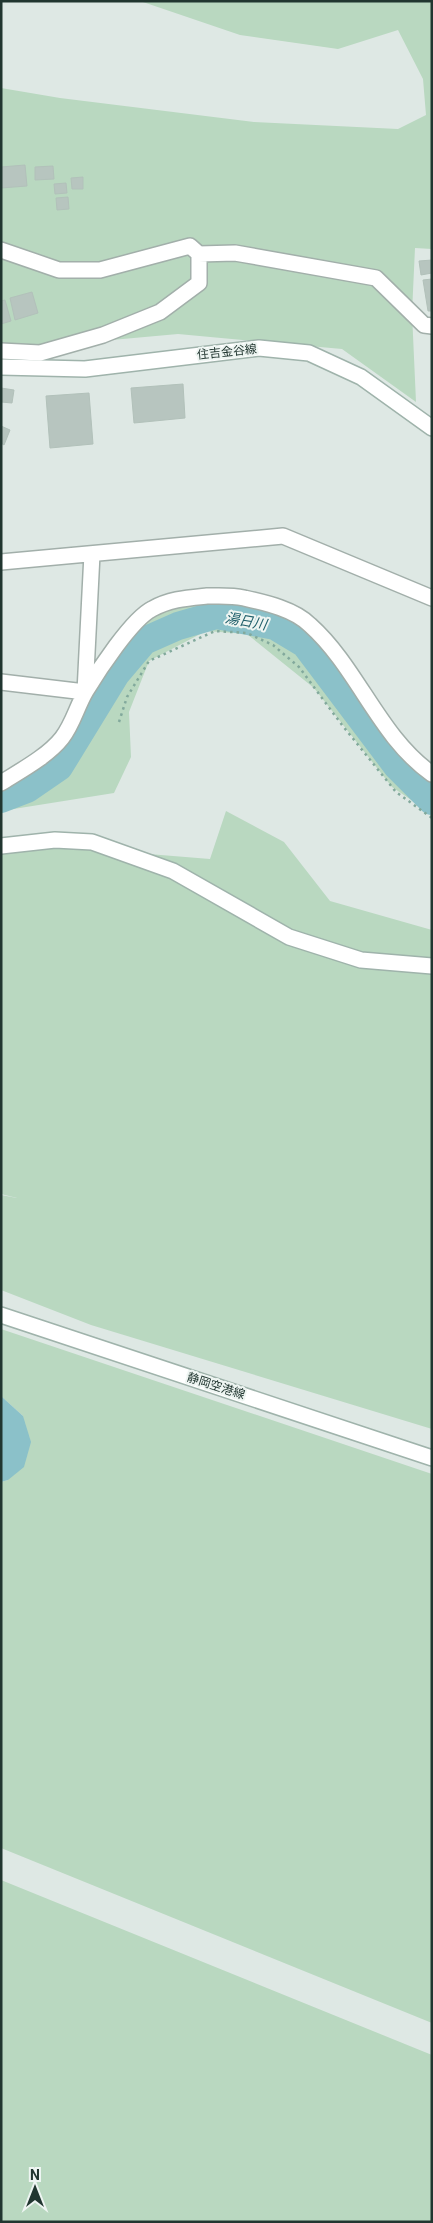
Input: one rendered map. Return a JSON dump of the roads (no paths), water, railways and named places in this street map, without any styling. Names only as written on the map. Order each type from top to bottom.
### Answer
[{"type":"street","points":[[1,250],[59,270],[100,270],[190,246],[199,254],[235,252],[376,278],[424,325],[432,326]]},
{"type":"street","points":[[1,351],[40,353],[103,334],[160,312],[199,283],[199,254]]},
{"type":"street","name":"住吉金谷線","points":[[1,368],[85,369],[258,348],[309,353],[361,377],[432,428]]},
{"type":"street","points":[[1,562],[283,536],[432,598]]},
{"type":"street","points":[[85,692],[92,554]]},
{"type":"street","points":[[1,783],[27,767],[62,739],[78,710],[85,692],[105,662],[135,623],[150,609],[179,598],[232,595],[275,605],[310,624],[344,664],[385,724],[418,765],[432,774]]},
{"type":"street","points":[[1,682],[85,692]]},
{"type":"street","points":[[1,846],[55,840],[92,842],[173,871],[289,936],[361,960],[432,966]]},
{"type":"street","name":"静岡空港線","points":[[1,1315],[432,1458]]},
{"type":"water","points":[[1,1396],[23,1416],[31,1442],[24,1467],[8,1480],[1,1482]]},
{"type":"waterway","name":"湯日川","points":[[1,799],[27,789],[59,767],[116,674],[144,641],[178,626],[216,615],[275,626],[305,644],[397,766],[432,801]]}]
